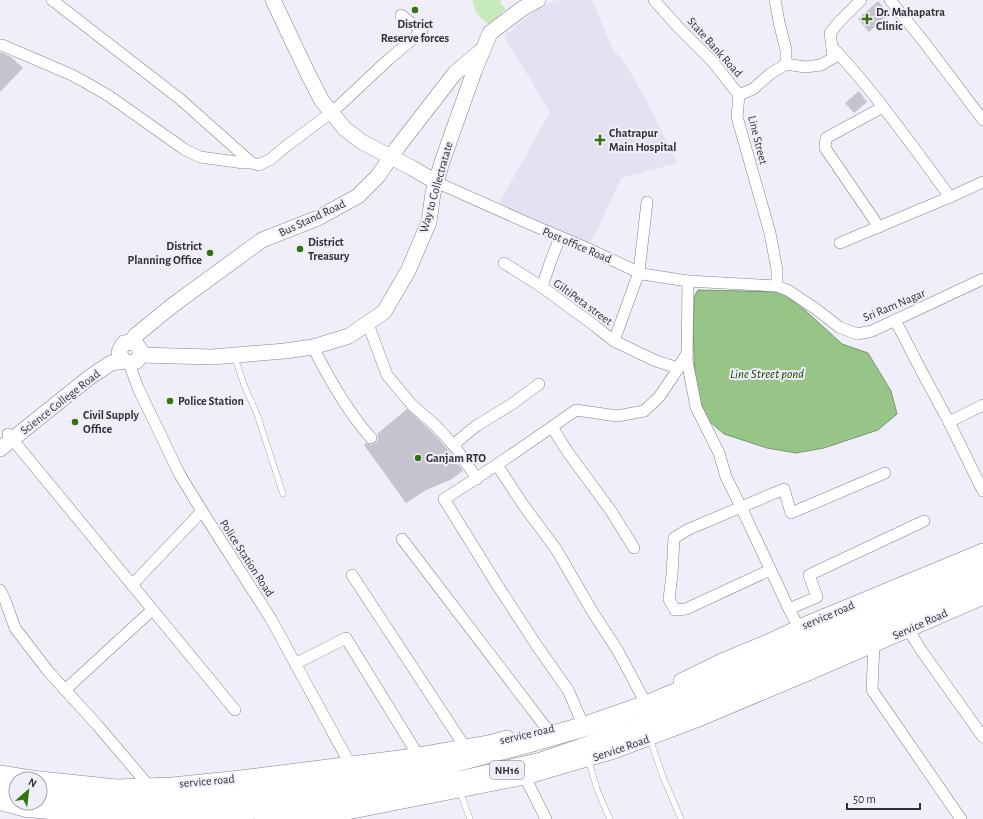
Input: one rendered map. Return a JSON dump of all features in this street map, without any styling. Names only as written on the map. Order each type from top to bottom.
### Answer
[{"type":"highway","name":"NH16","points":[[48,793],[101,799],[182,798],[269,789],[454,762],[593,724],[653,703],[983,562]]},
{"type":"highway","name":"NH16","points":[[0,800],[27,807],[105,814],[157,817],[212,816],[461,781],[540,763],[647,726],[983,594]]},
{"type":"street","points":[[52,0],[180,99],[252,163]]},
{"type":"street","name":"Post office Road","points":[[273,0],[322,101],[345,128],[362,142],[436,182],[560,237],[589,248],[638,272],[688,281],[777,286]]},
{"type":"street","name":"Way to Collectratate","points":[[129,354],[212,356],[285,351],[313,347],[349,336],[384,312],[408,271],[429,222],[433,193],[442,162],[475,69],[490,33],[524,8],[538,0]]},
{"type":"street","name":"State Bank Road","points":[[654,0],[713,62],[739,95]]},
{"type":"street","points":[[775,0],[786,50],[786,64]]},
{"type":"street","points":[[739,95],[753,89],[770,74],[786,64],[805,67],[821,65],[832,58],[830,34],[838,23],[862,0]]},
{"type":"street","points":[[890,0],[983,120]]},
{"type":"street","points":[[0,45],[21,52],[33,59],[72,74],[109,96],[178,145],[200,157],[259,165],[271,159],[324,118],[422,31],[401,15]]},
{"type":"street","points":[[832,47],[847,63],[911,142],[950,197]]},
{"type":"street","name":"Bus Stand Road","points":[[129,354],[135,336],[173,305],[262,240],[318,218],[358,196],[378,176],[396,148],[455,73],[483,48]]},
{"type":"street","name":"Line Street","points":[[739,95],[737,117],[770,233],[777,270],[777,286]]},
{"type":"street","points":[[879,227],[825,148],[826,138],[883,107]]},
{"type":"street","points":[[840,243],[983,182]]},
{"type":"street","name":"GiltiPeta street","points":[[614,341],[638,272],[648,202]]},
{"type":"street","name":"GiltiPeta street","points":[[560,237],[542,287],[614,341],[656,361],[678,368]]},
{"type":"street","points":[[504,263],[542,287]]},
{"type":"street","name":"Sri Ram Nagar","points":[[777,286],[789,291],[816,309],[839,328],[857,334],[872,331],[983,279]]},
{"type":"street","points":[[688,281],[687,361],[696,407],[718,453],[726,477],[798,628]]},
{"type":"street","points":[[895,320],[983,490]]},
{"type":"street","points":[[368,324],[387,375],[412,405],[436,426],[453,445],[477,479]]},
{"type":"street","points":[[313,347],[340,396],[371,438]]},
{"type":"street","points":[[581,720],[568,690],[496,583],[444,499],[477,479],[576,410],[617,416],[644,411],[659,396],[687,352]]},
{"type":"street","name":"Science College Road","points":[[0,449],[7,438],[112,362],[129,354]]},
{"type":"street","name":"Police Station Road","points":[[129,354],[138,388],[180,475],[271,620],[350,764]]},
{"type":"street","points":[[453,445],[476,426],[512,404],[539,384]]},
{"type":"street","points":[[949,422],[983,405]]},
{"type":"street","points":[[552,427],[634,548]]},
{"type":"street","points":[[7,438],[132,585],[235,710]]},
{"type":"street","points":[[497,465],[556,550],[592,611],[618,651],[643,698]]},
{"type":"street","points":[[770,570],[686,609],[675,610],[669,599],[674,538],[689,529],[784,489],[792,513],[885,473]]},
{"type":"street","points":[[132,585],[202,512]]},
{"type":"street","points":[[789,609],[817,597],[809,575],[924,521]]},
{"type":"street","points":[[402,540],[547,729]]},
{"type":"street","name":"service road","points":[[48,780],[117,787],[172,785],[241,778],[418,755],[490,742],[564,725],[643,698],[722,661],[983,550]]},
{"type":"street","points":[[352,575],[465,747]]},
{"type":"street","points":[[0,590],[15,628],[48,671],[98,726],[149,786]]},
{"type":"street","name":"Service Road","points":[[237,812],[285,816],[347,812],[525,777],[588,759],[650,738],[696,720],[874,644],[983,594]]},
{"type":"street","points":[[65,690],[152,610]]},
{"type":"street","points":[[908,629],[921,650],[983,737]]},
{"type":"street","points":[[295,664],[346,638],[418,755]]},
{"type":"street","points":[[874,644],[872,690],[961,819]]},
{"type":"street","points":[[525,777],[546,819]]},
{"type":"lane","points":[[234,355],[244,385],[257,414],[283,494]]},
{"type":"lane","points":[[650,738],[663,777],[681,819]]},
{"type":"lane","points":[[588,759],[598,792],[610,819]]},
{"type":"lane","points":[[460,791],[470,819]]},
{"type":"shaded area","points":[[472,0],[502,0],[500,3],[506,9],[489,25],[477,14]]},
{"type":"shaded area","name":"Chatrapur Main Hospital","points":[[559,0],[592,0],[614,52],[621,57],[632,75],[655,117],[677,163],[621,178],[589,246],[498,205],[550,112],[504,36],[539,8]]},
{"type":"water","name":"Line Street pond","points":[[698,290],[781,292],[807,312],[842,344],[868,353],[891,391],[897,414],[878,430],[824,448],[796,453],[767,448],[724,434],[709,421],[696,393],[693,321],[695,295]]},
{"type":"building","points":[[878,1],[889,14],[869,32],[858,19]]},
{"type":"building","points":[[1,52],[11,57],[23,68],[0,92],[0,54]]},
{"type":"building","points":[[859,91],[867,102],[854,113],[845,103]]},
{"type":"building","name":"Ganjam RTO","points":[[407,409],[431,431],[450,452],[463,471],[450,480],[426,490],[406,503],[364,445],[366,443],[372,445],[376,443],[378,440],[377,434]]},
{"type":"place","name":"District Reserve forces","points":[[415,10]]},
{"type":"place","name":"Dr. Mahapatra Clinic","points":[[867,19]]},
{"type":"place","name":"Chatrapur Main Hospital","points":[[600,140]]},
{"type":"place","name":"District Treasury","points":[[300,249]]},
{"type":"place","name":"District Planning Office","points":[[210,253]]},
{"type":"place","name":"Police Station","points":[[170,401]]},
{"type":"place","name":"Civil Supply Office","points":[[75,422]]},
{"type":"place","name":"Ganjam RTO","points":[[418,458]]}]
